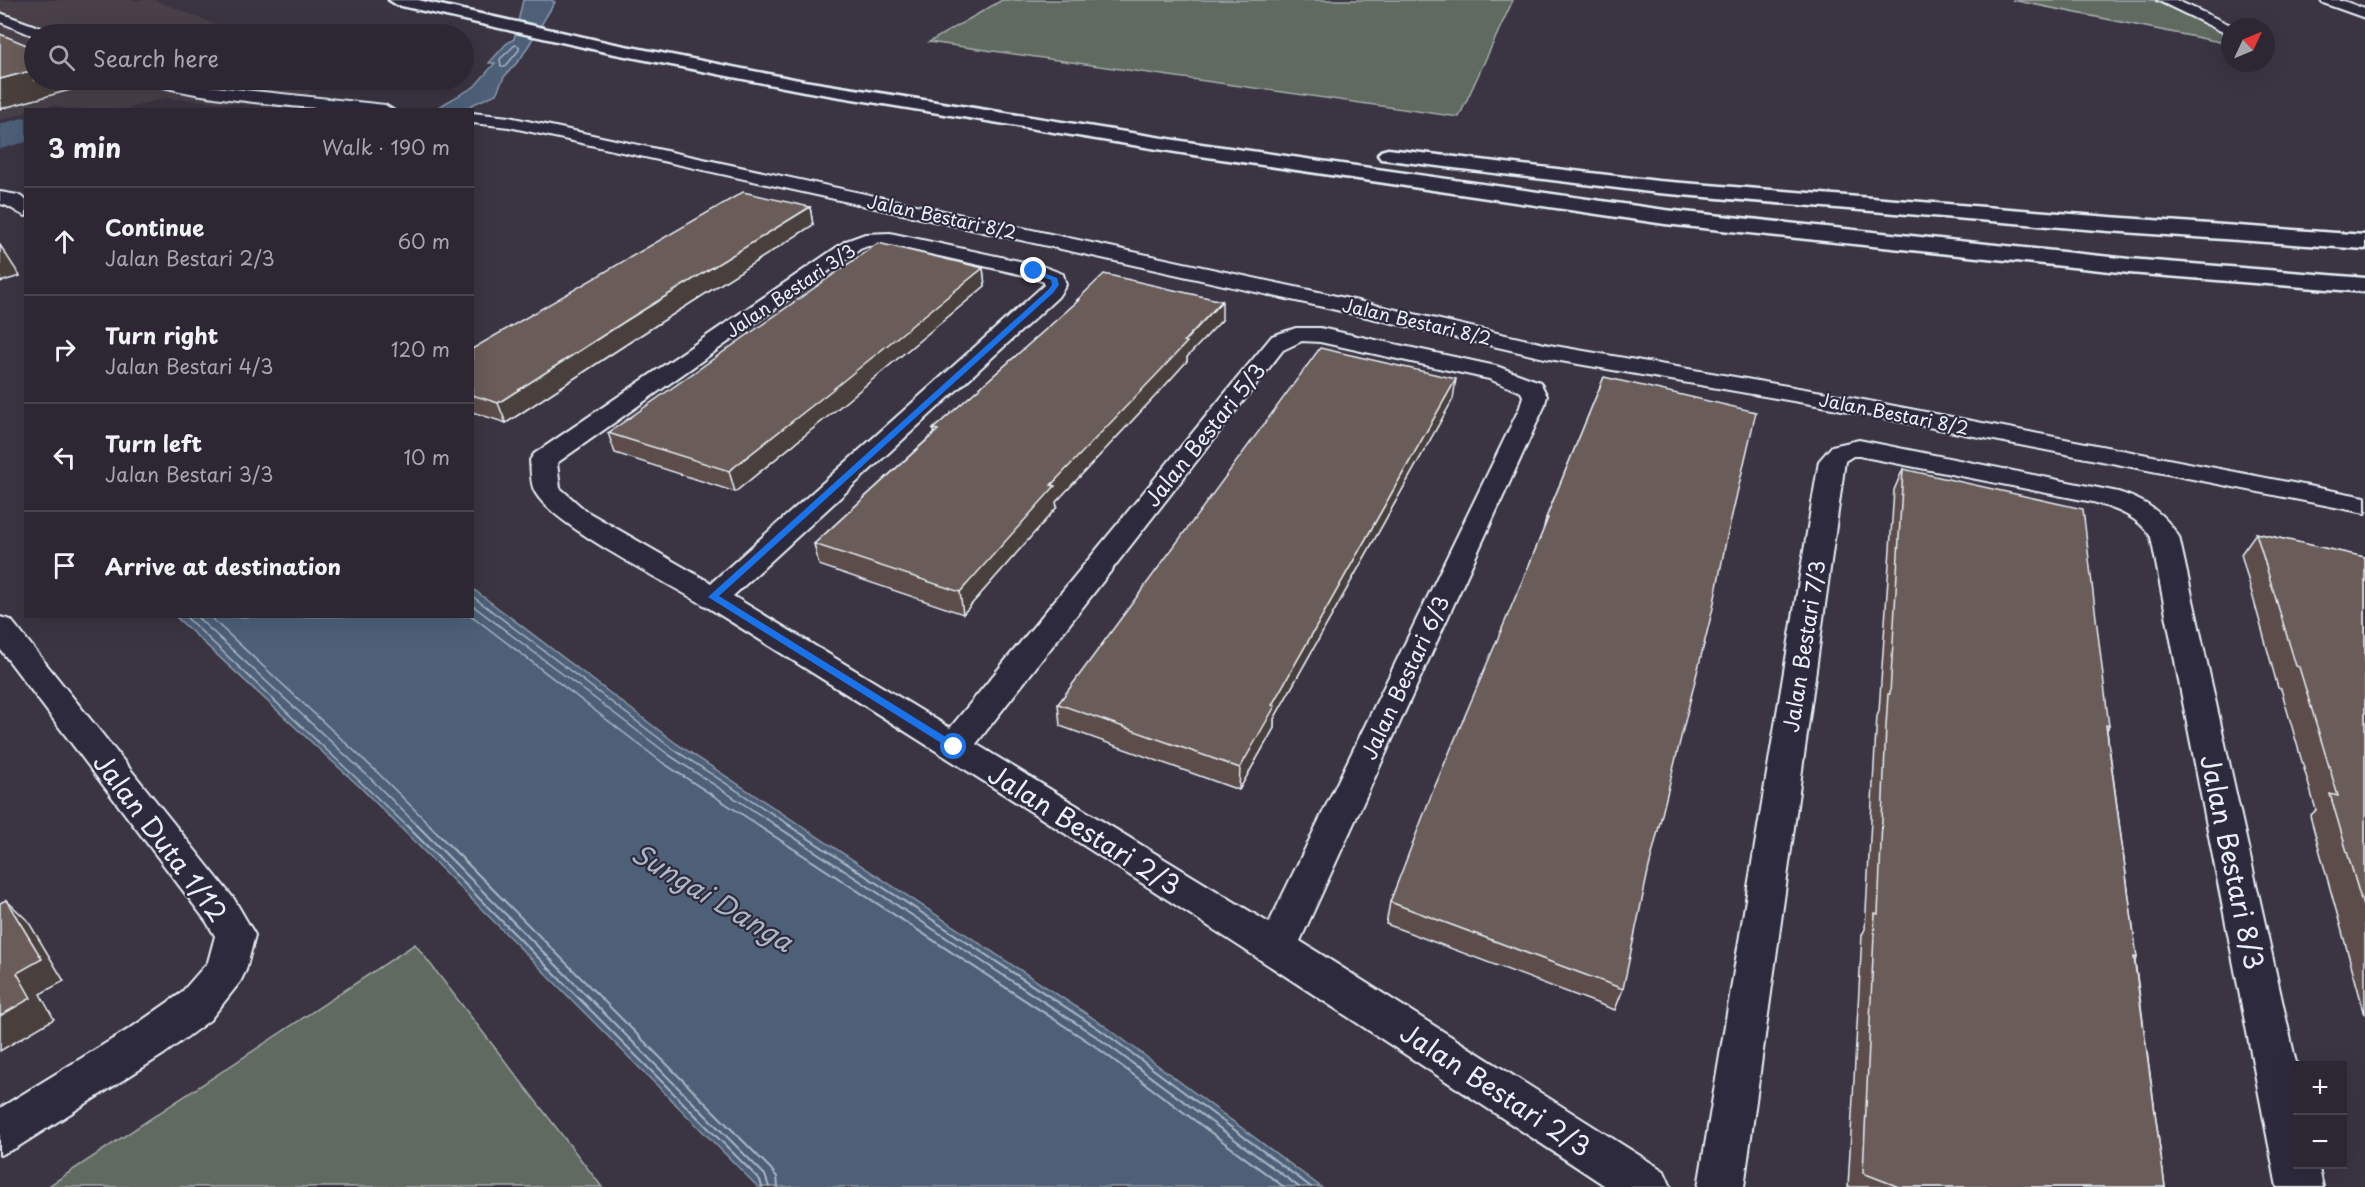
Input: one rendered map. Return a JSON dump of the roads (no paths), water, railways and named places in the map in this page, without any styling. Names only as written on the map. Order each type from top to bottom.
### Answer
[{"type":"highway","points":[[397,0],[443,12],[612,41],[956,95],[1273,141]]},
{"type":"highway","points":[[460,0],[612,41],[804,86],[1049,126],[1665,216],[2129,266],[2365,285]]},
{"type":"highway","points":[[1366,152],[1658,187],[2097,223],[2365,242]]},
{"type":"street","points":[[2163,0],[2221,26]]},
{"type":"street","points":[[2328,0],[2365,14]]},
{"type":"street","points":[[0,17],[24,26]]},
{"type":"street","points":[[202,90],[367,108]]},
{"type":"street","name":"Jalan Bestari 8/2","points":[[474,118],[509,122],[1323,300],[1549,352],[1822,399],[2365,505]]},
{"type":"street","points":[[0,198],[11,199],[24,209]]},
{"type":"street","name":"Jalan Bestari 3/3","points":[[543,460],[843,252],[865,240],[890,239],[1034,271],[1055,279],[1055,285],[1050,292],[713,597]]},
{"type":"street","name":"Jalan Bestari 5/3","points":[[954,747],[1275,345],[1283,339],[1300,334],[1320,335],[1496,373],[1531,387],[1535,396],[1532,407]]},
{"type":"street","name":"Jalan Bestari 6/3","points":[[1277,948],[1532,407]]},
{"type":"street","name":"Jalan Bestari 7/3","points":[[1721,1187],[1832,461],[1836,453],[1846,448],[1862,448],[2098,495],[2142,510],[2158,525],[2166,537]]},
{"type":"street","name":"Jalan Bestari 2/3","points":[[543,460],[547,490],[576,517],[713,597],[1277,948],[1648,1187]]},
{"type":"street","name":"Jalan Bestari 8/3","points":[[2166,537],[2300,1187]]},
{"type":"street","name":"Jalan Duta 1/12","points":[[0,627],[220,910],[235,935],[226,970],[195,1007],[149,1041],[0,1132]]},
{"type":"water","points":[[523,0],[555,2],[521,58],[504,77],[496,94],[465,108],[437,108],[469,90],[474,90],[474,87],[495,63],[489,63],[506,44],[514,39]]},
{"type":"water","name":"Sungai Danga","points":[[474,590],[677,744],[1105,1026],[1321,1187],[758,1187],[360,787],[177,618],[474,618]]},
{"type":"waterway","points":[[0,137],[24,130]]}]
